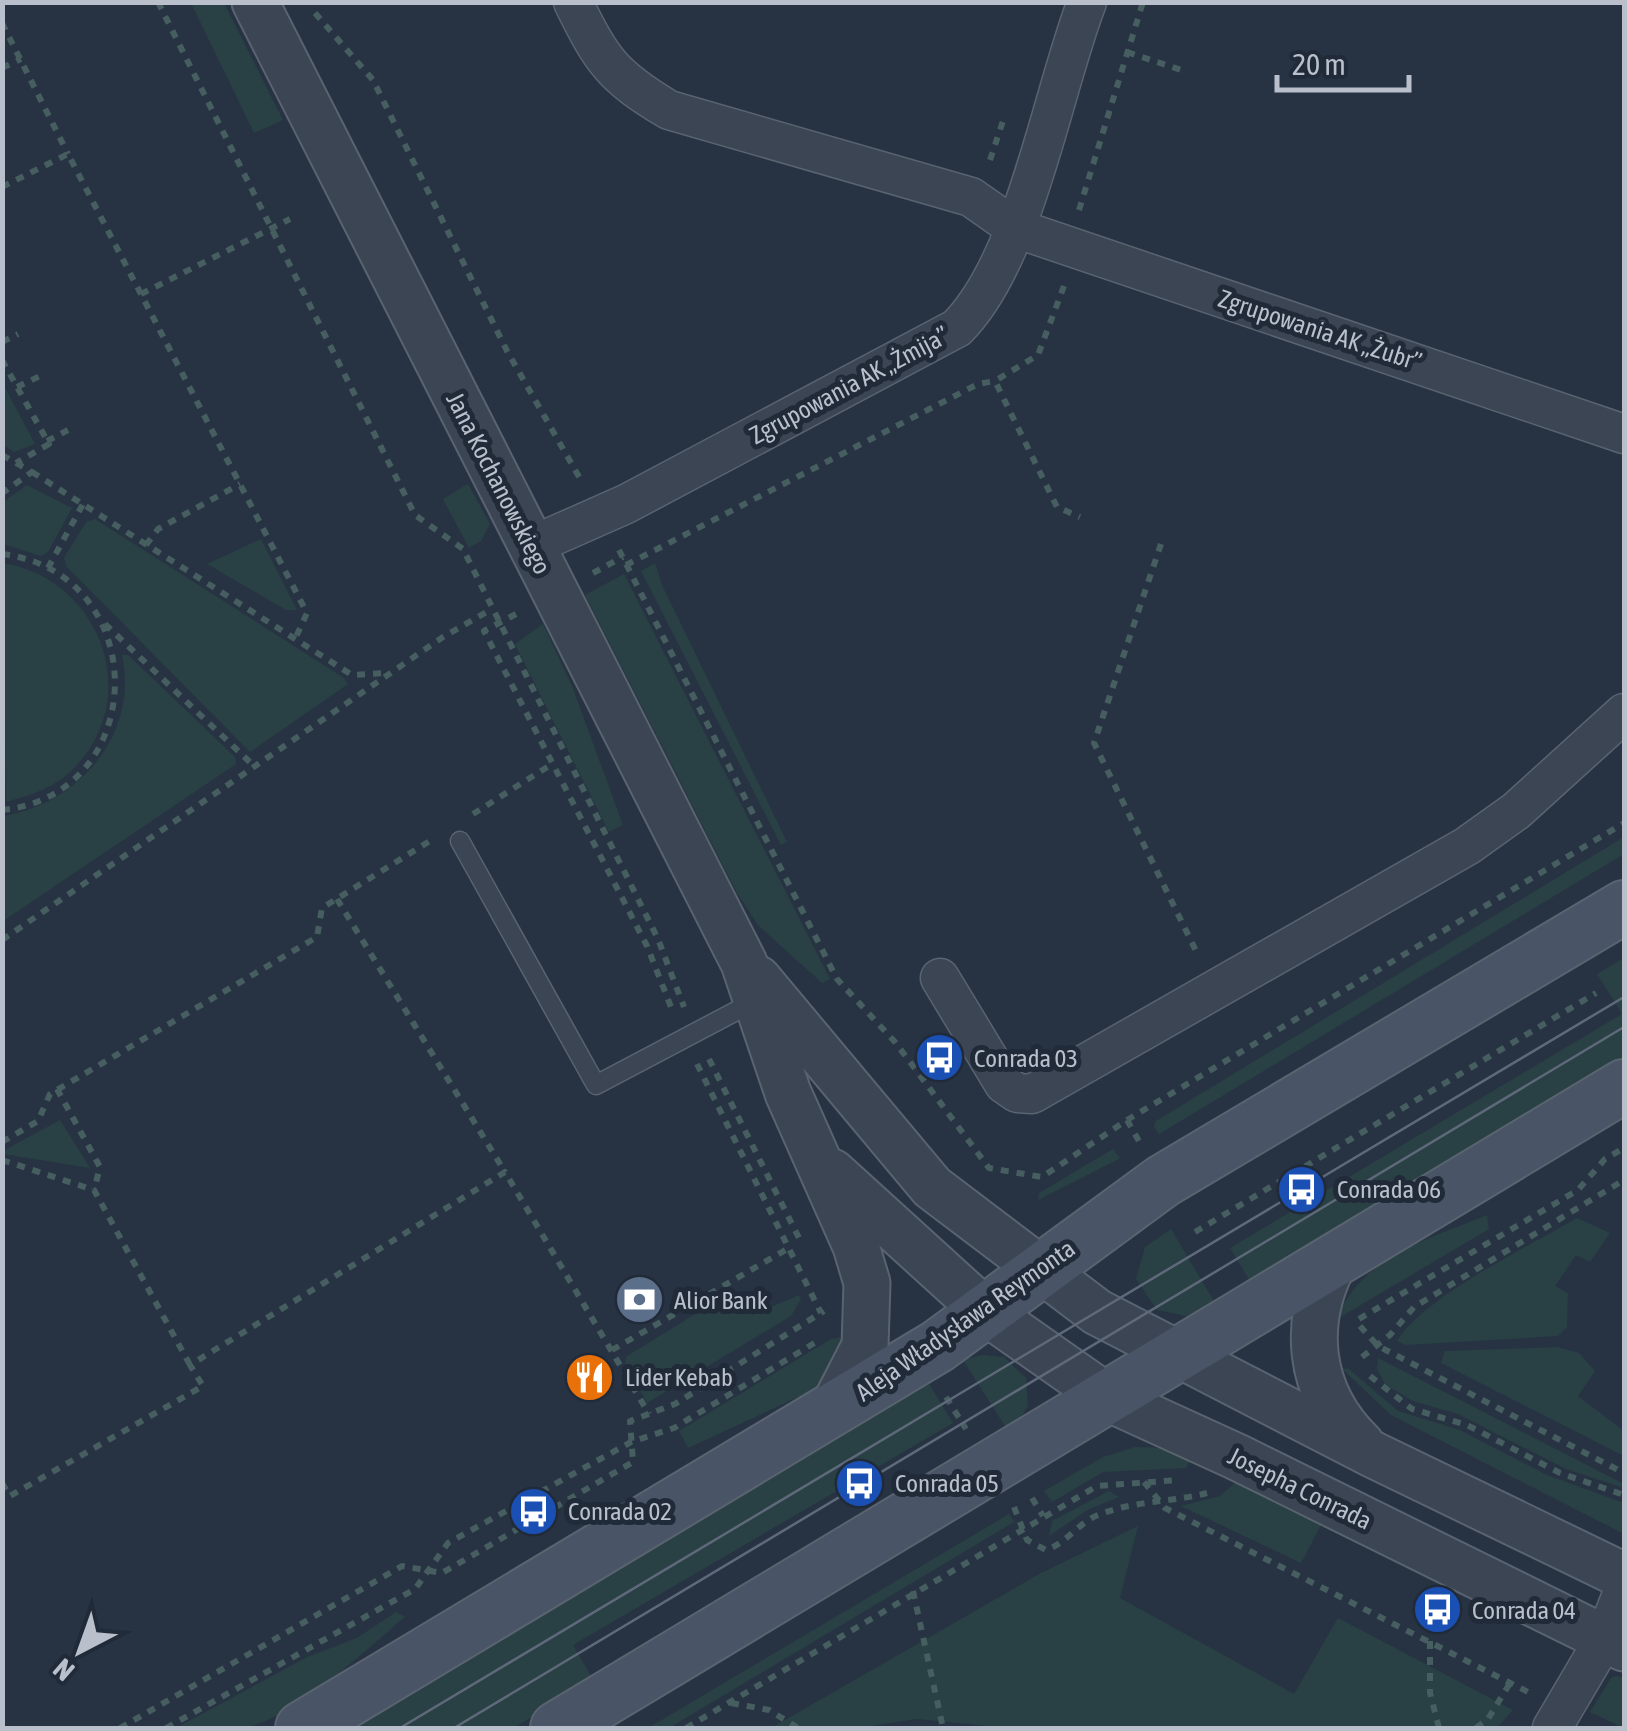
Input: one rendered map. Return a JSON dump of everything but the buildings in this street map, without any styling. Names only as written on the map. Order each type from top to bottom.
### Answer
[{"type":"main road","name":"Aleja Władysława Reymonta","points":[[302,1728],[832,1410],[986,1312],[1163,1181],[1624,907]]},
{"type":"main road","points":[[557,1728],[1110,1399],[1337,1256],[1624,1086]]},
{"type":"street","name":"Jana Kochanowskiego","points":[[255,2],[750,981],[816,1157],[986,1312]]},
{"type":"street","name":"Zgrupowania AK „Żubr”","points":[[573,2],[601,59],[631,87],[669,110],[971,197],[1015,228],[1624,434]]},
{"type":"street","name":"Zgrupowania AK „Żmija”","points":[[531,546],[600,512],[626,504],[957,328],[978,306],[1015,228],[1087,2]]},
{"type":"street","points":[[940,978],[1004,1084],[1018,1094],[1032,1094],[1216,992],[1492,830],[1624,713]]},
{"type":"street","name":"Jana Kochanowskiego","points":[[750,981],[932,1188],[1041,1270]]},
{"type":"street","points":[[816,1157],[856,1246],[869,1302],[865,1346],[832,1410]]},
{"type":"street","points":[[1337,1256],[1315,1309],[1314,1362],[1338,1420],[1374,1455]]},
{"type":"street","points":[[1041,1270],[1121,1328],[1624,1576]]},
{"type":"street","name":"Josepha Conrada","points":[[986,1312],[1110,1399],[1615,1643]]},
{"type":"street","points":[[1558,1719],[1615,1643],[1624,1589]]},
{"type":"lane","points":[[460,841],[596,1085],[690,1034],[750,981]]},
{"type":"path","points":[[158,2],[415,515],[464,549],[658,939],[690,1034],[807,1254]]},
{"type":"path","points":[[310,2],[373,80],[508,351],[600,512],[837,979],[894,1042],[989,1168],[1042,1176],[1126,1120],[1624,823]]},
{"type":"path","points":[[1068,246],[1143,2]]},
{"type":"path","points":[[2,23],[307,613],[294,639]]},
{"type":"path","points":[[1127,52],[1184,71]]},
{"type":"path","points":[[2,68],[21,59]]},
{"type":"path","points":[[2,187],[68,154]]},
{"type":"path","points":[[142,294],[290,219]]},
{"type":"path","points":[[626,565],[1038,356],[1066,280],[1082,284]]},
{"type":"path","points":[[2,342],[18,334]]},
{"type":"path","points":[[2,360],[49,444],[16,463]]},
{"type":"path","points":[[17,387],[40,376]]},
{"type":"path","points":[[995,380],[1058,507],[1080,517]]},
{"type":"path","points":[[47,440],[68,430]]},
{"type":"path","points":[[2,455],[352,675],[390,673]]},
{"type":"path","points":[[2,492],[32,472]]},
{"type":"path","points":[[146,545],[158,529],[240,484]]},
{"type":"path","points":[[48,568],[83,504]]},
{"type":"path","points":[[1161,544],[1094,743],[1216,992]]},
{"type":"path","points":[[2,554],[22,556],[48,568],[92,604],[104,624],[115,657],[116,688],[116,710],[84,768],[50,795],[2,810]]},
{"type":"path","points":[[2,940],[390,673],[492,610]]},
{"type":"path","points":[[500,623],[484,631],[647,946],[821,1313]]},
{"type":"path","points":[[104,624],[255,767]]},
{"type":"path","points":[[469,816],[552,764]]},
{"type":"path","points":[[2,1142],[38,1121],[57,1090],[317,937],[322,908],[436,836]]},
{"type":"path","points":[[337,899],[649,1414]]},
{"type":"path","points":[[1187,1220],[1197,1235],[1596,993]]},
{"type":"path","points":[[57,1090],[100,1167],[94,1190]]},
{"type":"path","points":[[1126,1120],[1141,1144]]},
{"type":"path","points":[[1344,1327],[1578,1190],[1605,1159],[1624,1148]]},
{"type":"path","points":[[2,1160],[94,1190],[203,1386],[10,1496],[2,1483]]},
{"type":"path","points":[[190,1365],[505,1172]]},
{"type":"path","points":[[1624,1180],[1414,1306],[1378,1346],[1355,1360],[1404,1405],[1467,1426],[1560,1473],[1624,1494]]},
{"type":"path","points":[[612,1350],[789,1248]]},
{"type":"path","points":[[120,1728],[402,1566],[442,1573],[632,1462],[630,1421],[675,1404],[832,1306],[836,1316]]},
{"type":"path","points":[[1356,1320],[1378,1346],[1624,1473]]},
{"type":"path","points":[[166,1728],[415,1589],[448,1543],[632,1442],[674,1428],[824,1337]]},
{"type":"path","points":[[942,1391],[967,1432]]},
{"type":"path","points":[[686,1728],[913,1591],[1105,1483],[1191,1480]]},
{"type":"path","points":[[1144,1481],[1155,1499],[1510,1683],[1558,1719]]},
{"type":"path","points":[[1015,1508],[1030,1543],[1046,1550],[1058,1545],[1088,1519],[1130,1502],[1215,1489]]},
{"type":"path","points":[[1032,1498],[1043,1516]]},
{"type":"path","points":[[913,1591],[943,1728]]},
{"type":"path","points":[[1430,1641],[1430,1693],[1439,1728]]},
{"type":"path","points":[[1476,1728],[1488,1719],[1510,1683]]},
{"type":"path","points":[[730,1703],[770,1710],[798,1728]]},
{"type":"green space","points":[[191,3],[224,3],[283,120],[254,133]]},
{"type":"green space","points":[[2,382],[35,444],[14,452],[3,445]]},
{"type":"green space","points":[[468,484],[490,524],[481,541],[469,548],[443,499]]},
{"type":"green space","points":[[27,485],[72,508],[48,552],[41,556],[3,544],[3,502]]},
{"type":"green space","points":[[95,519],[348,684],[250,752],[66,566],[64,558],[86,522]]},
{"type":"green space","points":[[261,539],[297,610],[286,610],[207,564]]},
{"type":"green space","points":[[3,563],[37,573],[65,592],[86,616],[101,644],[108,675],[106,707],[95,739],[74,768],[51,786],[6,802]]},
{"type":"green space","points":[[655,563],[662,585],[787,842],[781,845],[641,571]]},
{"type":"green space","points":[[624,574],[830,979],[822,983],[758,925],[737,893],[585,595]]},
{"type":"green space","points":[[543,624],[572,686],[623,825],[609,832],[515,644]]},
{"type":"green space","points":[[122,655],[128,655],[235,757],[236,764],[3,921],[3,816],[56,797],[79,781],[97,761],[121,712],[125,684]]},
{"type":"green space","points":[[1624,837],[1624,854],[1159,1134],[1154,1127],[1156,1121]]},
{"type":"green space","points":[[1624,958],[1624,1059],[1250,1281],[1230,1248],[1622,1014],[1597,974]]},
{"type":"green space","points":[[60,1120],[90,1168],[3,1154],[3,1151]]},
{"type":"green space","points":[[1113,1149],[1120,1158],[1038,1200],[1039,1193]]},
{"type":"green space","points":[[1487,1215],[1489,1229],[1337,1319],[1362,1280],[1380,1265],[1421,1242]]},
{"type":"green space","points":[[1577,1218],[1610,1233],[1590,1262],[1576,1255],[1555,1286],[1568,1293],[1567,1327],[1558,1336],[1406,1345],[1397,1341],[1411,1324],[1453,1290]]},
{"type":"green space","points":[[1171,1229],[1215,1303],[1186,1316],[1157,1310],[1136,1279],[1145,1247]]},
{"type":"green space","points":[[733,1291],[740,1291],[752,1315],[799,1295],[801,1299],[791,1316],[647,1403],[625,1363],[627,1356]]},
{"type":"green space","points":[[852,1335],[820,1387],[688,1448],[679,1431],[831,1339]]},
{"type":"green space","points":[[1558,1347],[1579,1353],[1595,1371],[1578,1396],[1624,1431],[1624,1456],[1441,1363],[1445,1351]]},
{"type":"green space","points":[[983,1355],[1004,1357],[1026,1378],[1028,1406],[1010,1434],[963,1360]]},
{"type":"green space","points":[[1378,1358],[1624,1484],[1624,1488],[1566,1469],[1458,1414],[1413,1401],[1386,1385],[1377,1370]]},
{"type":"green space","points":[[1341,1368],[1349,1369],[1398,1411],[1460,1430],[1547,1475],[1624,1503],[1624,1534],[1391,1415]]},
{"type":"green space","points":[[928,1382],[953,1423],[573,1645],[594,1681],[513,1728],[348,1728]]},
{"type":"green space","points":[[1135,1447],[1165,1448],[1192,1457],[1186,1468],[1103,1472],[1052,1502],[1044,1491],[1103,1457]]},
{"type":"green space","points":[[1236,1482],[1321,1525],[1301,1563],[1181,1506],[1220,1496]]},
{"type":"green space","points":[[1109,1491],[1119,1497],[1087,1510],[1049,1536],[1052,1521]]},
{"type":"green space","points":[[1009,1514],[1014,1522],[669,1728],[648,1728]]},
{"type":"green space","points":[[1138,1526],[1120,1598],[1294,1694],[1338,1618],[1513,1710],[1497,1728],[1008,1728],[917,1719],[856,1728],[771,1728],[1041,1573]]},
{"type":"green space","points":[[396,1612],[405,1617],[289,1709],[246,1728],[176,1728],[307,1657],[357,1638]]},
{"type":"green space","points":[[1611,1678],[1624,1678],[1624,1728],[1590,1712]]},
{"type":"tram line","points":[[400,1728],[1624,997]]},
{"type":"tram line","points":[[454,1728],[1624,1027]]},
{"type":"place","name":"Conrada 03","points":[[939,1058]]},
{"type":"place","name":"Conrada 06","points":[[1302,1189]]},
{"type":"place","name":"Alior Bank","points":[[639,1300]]},
{"type":"place","name":"Lider Kebab","points":[[590,1377]]},
{"type":"place","name":"Conrada 05","points":[[860,1483]]},
{"type":"place","name":"Conrada 02","points":[[533,1511]]},
{"type":"place","name":"Conrada 04","points":[[1437,1610]]}]
